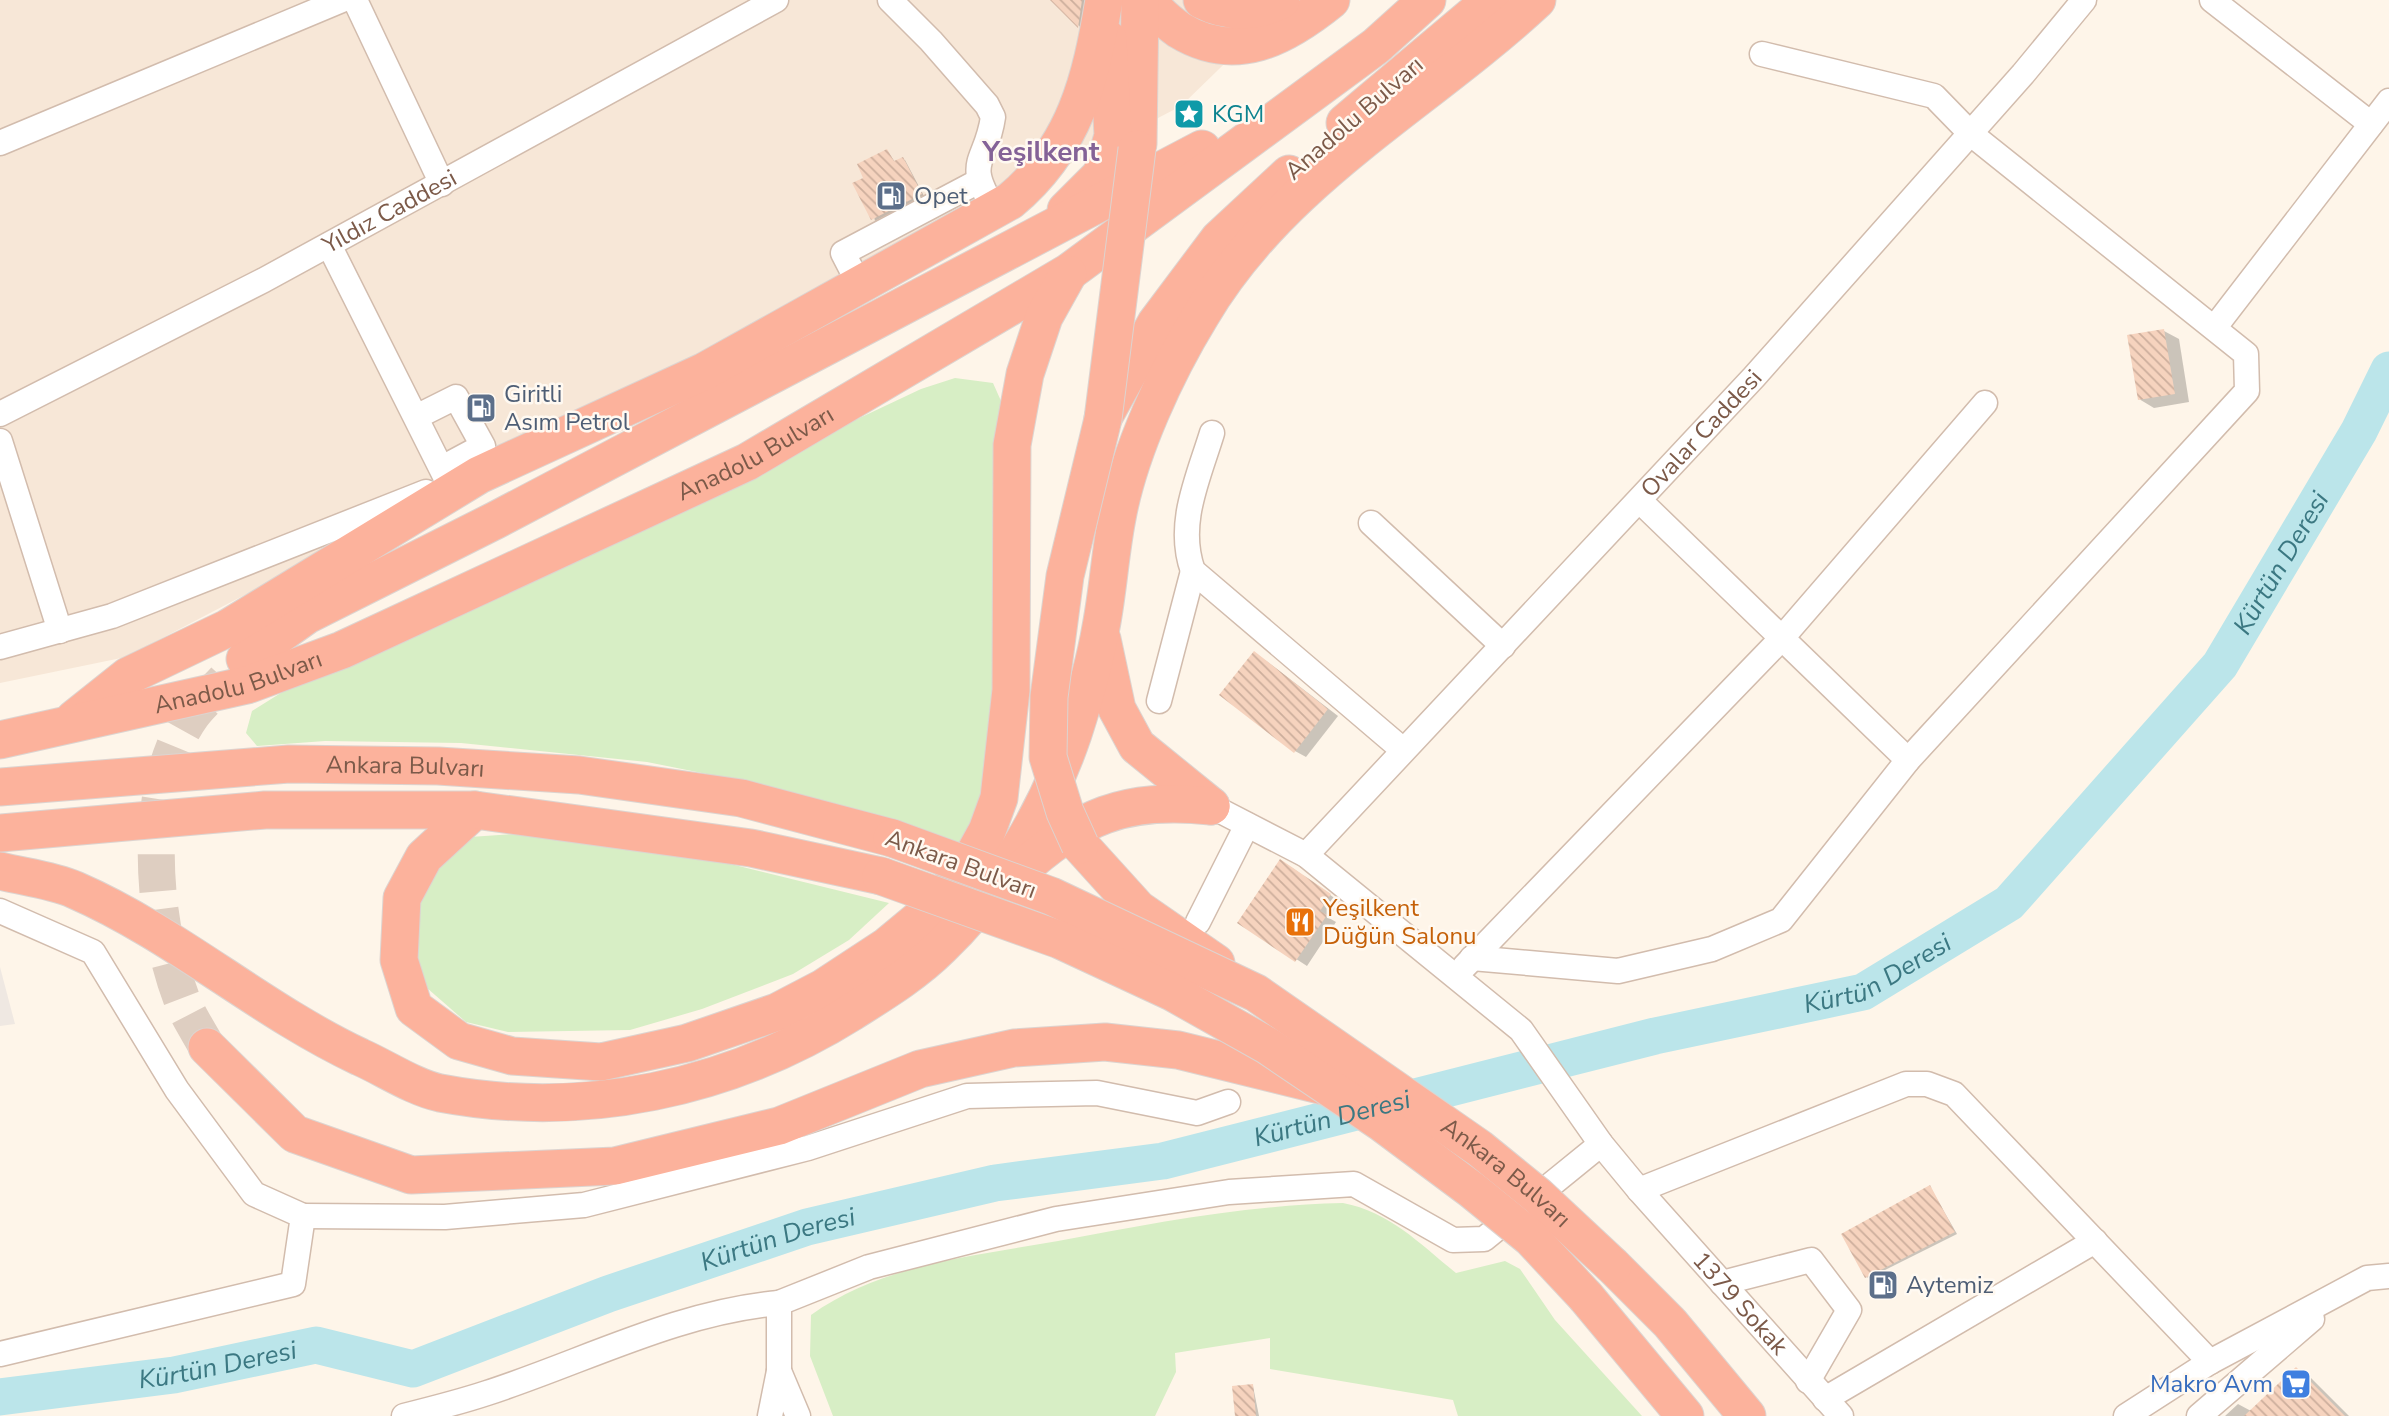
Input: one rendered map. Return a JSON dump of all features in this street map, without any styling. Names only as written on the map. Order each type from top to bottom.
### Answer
[{"type":"highway","points":[[68,724],[128,676],[228,628],[448,481],[480,475],[705,371],[860,286],[987,195],[1037,179],[1067,136],[1094,64],[1105,0]]},
{"type":"highway","points":[[918,298],[1068,208],[1101,175],[1113,136],[1114,119],[1105,0]]},
{"type":"highway","points":[[1140,0],[1138,149],[1103,419],[1065,576],[1049,697],[1048,757],[1065,812],[1080,845],[1139,909],[1256,993]]},
{"type":"highway","points":[[1149,0],[1153,8],[1175,27],[1198,41],[1255,44],[1298,26],[1331,0]]},
{"type":"highway","points":[[1202,0],[1214,7],[1241,10],[1269,6],[1281,0]]},
{"type":"highway","name":"Anadolu Bulvarı","points":[[0,740],[247,685],[342,650],[747,462],[1069,272],[1354,62],[1427,0]]},
{"type":"highway","points":[[981,904],[1020,848],[1041,808],[1072,736],[1101,632],[1117,513],[1143,434],[1202,312],[1277,218],[1345,154],[1525,3]]},
{"type":"highway","name":"Anadolu Bulvarı","points":[[1103,419],[1156,323],[1219,239],[1332,134],[1453,33],[1525,3]]},
{"type":"highway","points":[[245,659],[307,615],[496,520],[1161,173],[1354,62]]},
{"type":"highway","points":[[475,810],[424,857],[402,898],[399,960],[414,1008],[459,1041],[513,1056],[601,1062],[687,1043],[777,1012],[823,988],[887,946],[934,907],[971,860],[987,831],[999,798],[1011,691],[1012,445],[1025,374],[1044,317],[1069,272]]},
{"type":"highway","points":[[1101,632],[1117,709],[1138,746],[1211,806]]},
{"type":"highway","name":"Ankara Bulvarı","points":[[0,787],[289,764],[438,766],[579,775],[741,798],[892,838],[1051,896],[1256,993],[1479,1148],[1538,1196],[1670,1323],[1747,1416]]},
{"type":"highway","points":[[0,871],[71,888],[182,948],[309,1033],[435,1092],[553,1105],[641,1096],[727,1073],[814,1036],[882,993],[938,951],[981,904],[1049,844],[1089,819],[1137,806],[1171,802],[1211,806]]},
{"type":"highway","name":"Ankara Bulvarı","points":[[0,833],[265,810],[475,810],[751,848],[881,876],[1060,940],[1172,992],[1268,1046],[1472,1190],[1531,1238],[1586,1297],[1685,1416]]},
{"type":"highway","points":[[207,1047],[295,1134],[411,1175],[615,1166],[779,1126],[920,1069],[1014,1048],[1105,1042],[1178,1050],[1328,1087]]},
{"type":"street","points":[[0,143],[342,0]]},
{"type":"street","points":[[355,0],[442,184]]},
{"type":"street","name":"Yıldız Caddesi","points":[[0,414],[329,245],[776,0]]},
{"type":"street","points":[[890,0],[931,40],[987,105],[993,117],[992,130],[979,155],[976,171],[987,195]]},
{"type":"street","name":"Ovalar Caddesi","points":[[1306,855],[1641,502],[1970,134],[2084,0]]},
{"type":"street","points":[[2212,0],[2371,124]]},
{"type":"street","points":[[1464,967],[1618,971],[1712,949],[1781,920],[1908,760],[2247,391],[2246,354],[1970,134],[1934,96],[1762,54]]},
{"type":"street","points":[[2215,327],[2389,101]]},
{"type":"street","points":[[329,245],[448,481]]},
{"type":"street","points":[[0,647],[112,616],[448,481],[483,446],[456,397],[416,416]]},
{"type":"street","points":[[1464,967],[1782,638],[1985,404]]},
{"type":"street","points":[[1212,433],[1189,506],[1184,548],[1193,571],[1403,750]]},
{"type":"street","points":[[0,442],[60,631]]},
{"type":"street","points":[[1641,502],[1908,760]]},
{"type":"street","points":[[1371,523],[1503,646]]},
{"type":"street","points":[[1159,701],[1193,571]]},
{"type":"street","name":"1379 Sokak","points":[[1211,806],[1306,855],[1464,967],[1521,1030],[1600,1141],[1639,1190],[1825,1398]]},
{"type":"street","points":[[1198,922],[1247,825]]},
{"type":"street","points":[[0,911],[93,952],[177,1090],[254,1194],[303,1216],[445,1217],[584,1205],[808,1148],[967,1096],[1097,1093],[1197,1113],[1228,1102]]},
{"type":"street","points":[[1639,1190],[1906,1084],[1927,1084],[1954,1094],[2210,1362]]},
{"type":"street","points":[[404,1416],[486,1394],[691,1320],[742,1306],[779,1303],[869,1267],[1056,1219],[1229,1192],[1354,1184],[1453,1240],[1484,1239],[1600,1141]]},
{"type":"street","points":[[0,1354],[293,1284],[303,1216]]},
{"type":"street","points":[[1825,1398],[2095,1241]]},
{"type":"street","points":[[1722,1283],[1811,1260],[1849,1310],[1825,1398]]},
{"type":"street","points":[[2126,1416],[2210,1362],[2367,1278],[2389,1276]]},
{"type":"street","points":[[2199,1416],[2346,1290]]},
{"type":"street","points":[[770,1416],[779,1371],[779,1303]]},
{"type":"street","points":[[779,1371],[799,1416]]},
{"type":"shaded area","points":[[0,0],[1290,0],[1181,106],[126,657],[0,683]]},
{"type":"shaded area","points":[[0,967],[15,1024],[0,1026]]},
{"type":"green space","points":[[955,378],[993,383],[1005,410],[991,792],[955,849],[747,782],[647,762],[461,743],[325,741],[257,746],[246,733],[252,711],[292,686],[921,389]]},
{"type":"green space","points":[[514,834],[597,840],[682,852],[889,903],[849,940],[793,974],[702,1009],[630,1030],[508,1032],[466,1022],[427,988],[413,951],[417,906],[437,859],[470,837]]},
{"type":"green space","points":[[1343,1203],[1360,1207],[1390,1221],[1456,1273],[1505,1261],[1520,1269],[1555,1320],[1642,1416],[1458,1416],[1453,1400],[1270,1369],[1270,1338],[1175,1353],[1176,1372],[1155,1416],[833,1416],[810,1356],[811,1315],[868,1284],[898,1273],[930,1264],[1165,1222],[1271,1207]]},
{"type":"building","points":[[1050,0],[1082,0],[1078,28]]},
{"type":"building","points":[[887,149],[894,161],[903,157],[922,194],[871,220],[852,183],[863,178],[857,164]]},
{"type":"building","points":[[2164,329],[2175,394],[2138,400],[2127,335]]},
{"type":"building","points":[[1254,651],[1328,709],[1294,753],[1219,695]]},
{"type":"building","points":[[1280,859],[1331,894],[1320,911],[1327,915],[1295,962],[1237,923]]},
{"type":"building","points":[[1930,1185],[1955,1232],[1865,1278],[1841,1234]]},
{"type":"building","name":"Makro Avm","points":[[2296,1367],[2345,1416],[2244,1416]]},
{"type":"building","points":[[1253,1384],[1256,1416],[1235,1416],[1232,1386]]},
{"type":"waterway","name":"Kürtün Deresi","points":[[0,1397],[174,1375],[316,1345],[413,1369],[608,1294],[807,1227],[995,1183],[1163,1161],[1655,1036],[1863,992],[2009,903],[2220,665],[2359,431],[2389,370]]},
{"type":"tunnel","points":[[207,1047],[190,1018],[172,969],[158,895],[156,855],[164,779],[175,744],[192,715],[225,680]]},
{"type":"place","name":"KGM","points":[[1189,114]]},
{"type":"place","name":"Opet","points":[[891,196]]},
{"type":"place","name":"Giritli Asım Petrol","points":[[481,408]]},
{"type":"place","name":"Yeşilkent Düğün Salonu","points":[[1300,922]]},
{"type":"place","name":"Aytemiz","points":[[1883,1285]]},
{"type":"place","name":"Makro Avm","points":[[2296,1384]]},
{"type":"district","name":"Yeşilkent","points":[[1041,151]]}]
